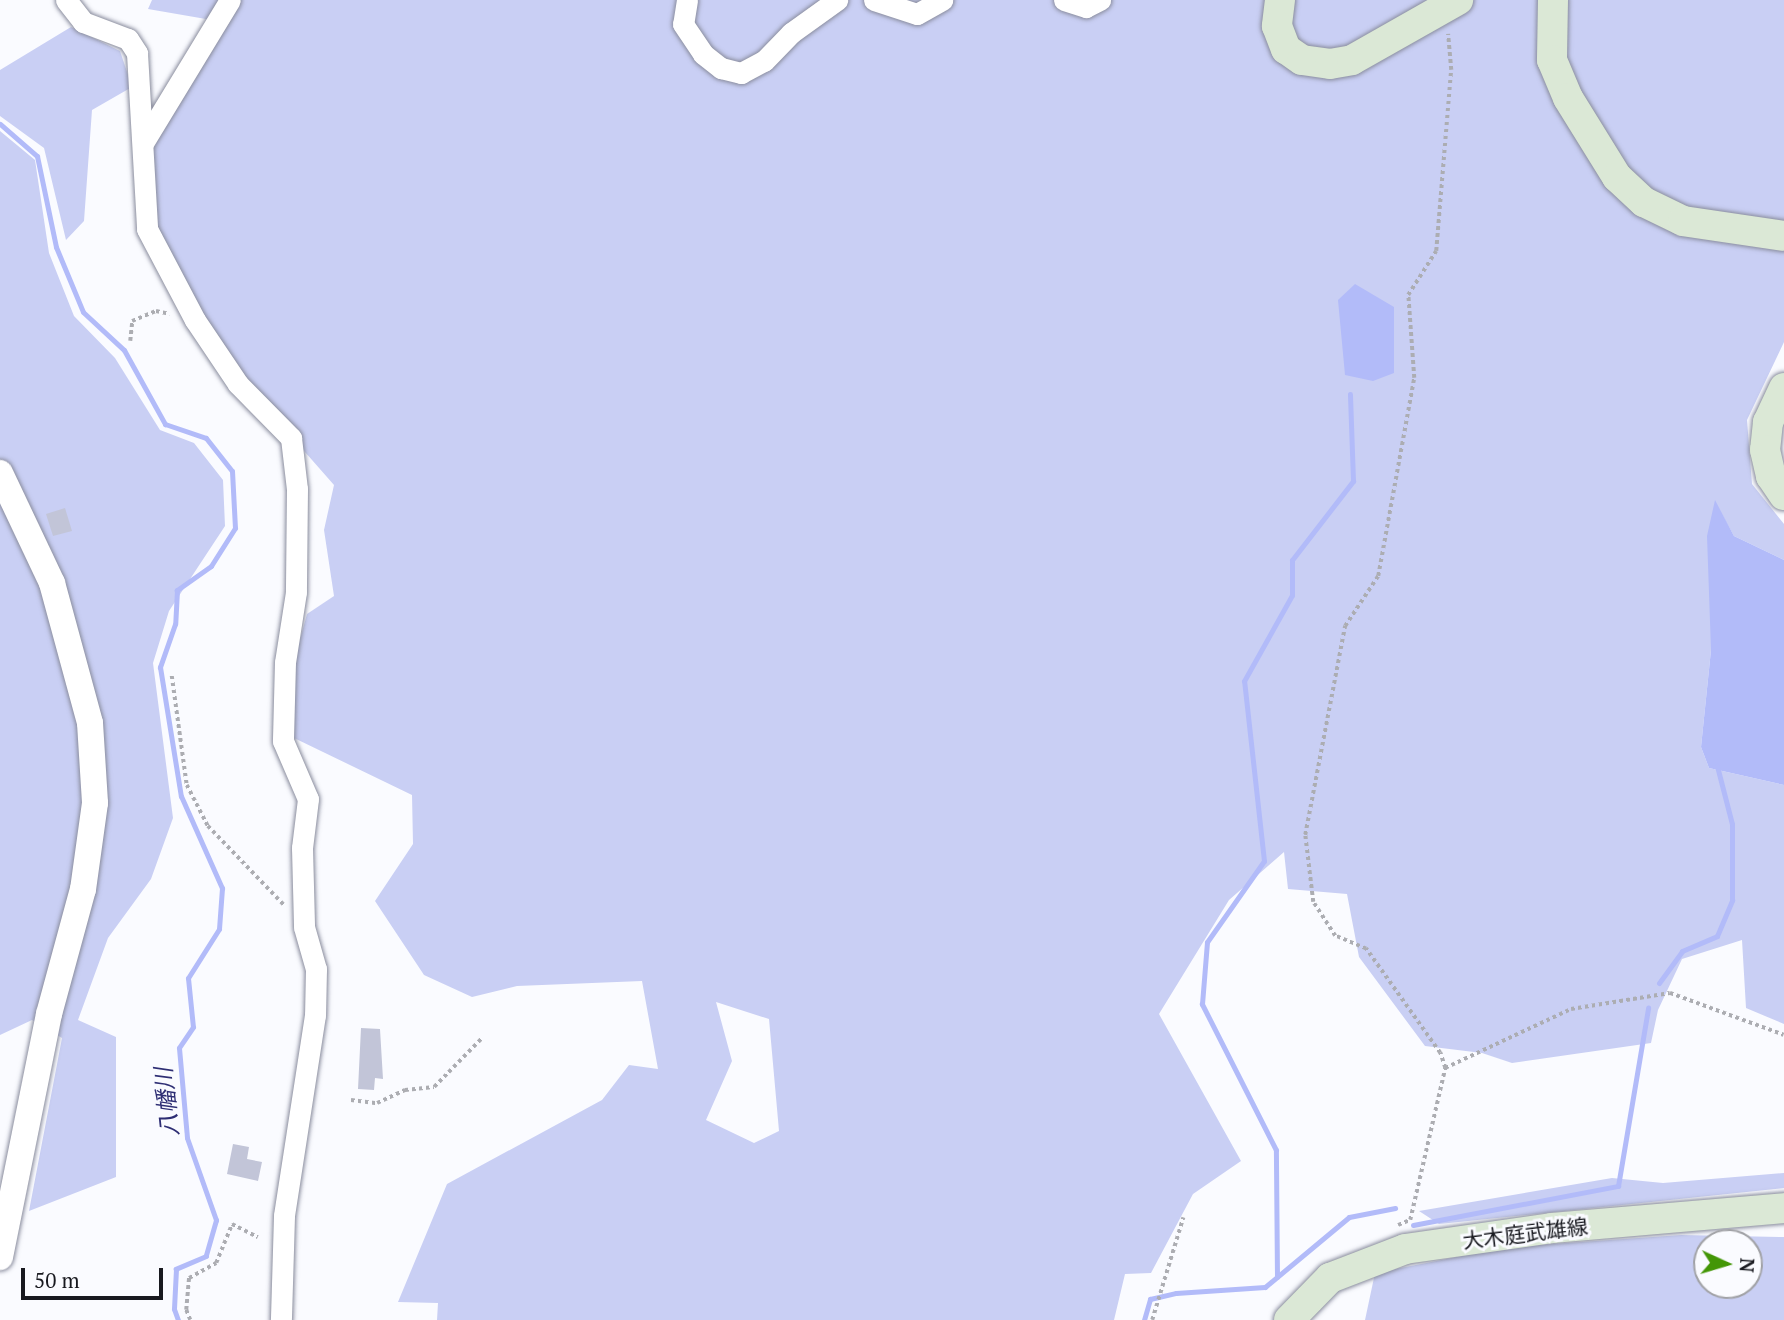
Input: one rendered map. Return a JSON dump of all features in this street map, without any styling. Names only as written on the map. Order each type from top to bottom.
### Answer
[{"type":"main road","points":[[1280,0],[1277,26],[1286,49],[1302,60],[1330,64],[1352,60],[1452,4]]},
{"type":"main road","points":[[1553,0],[1552,60],[1568,98],[1617,177],[1644,202],[1683,221],[1784,236]]},
{"type":"main road","points":[[1784,388],[1768,422],[1765,450],[1770,476],[1784,495]]},
{"type":"main road","name":"大木庭武雄線","points":[[1289,1320],[1330,1278],[1405,1249],[1552,1228],[1784,1208]]},
{"type":"street","points":[[66,0],[83,22],[128,39],[138,53],[147,229],[195,320],[238,384],[291,438],[297,489],[296,592],[285,662],[283,741],[308,799],[302,848],[304,927],[316,970],[315,1015],[289,1169],[281,1320]]},
{"type":"street","points":[[143,142],[230,0]]},
{"type":"street","points":[[687,0],[683,24],[704,54],[721,68],[741,73],[764,61],[791,33],[837,0]]},
{"type":"street","points":[[874,0],[917,14],[942,0]]},
{"type":"street","points":[[1063,0],[1086,7],[1100,0]]},
{"type":"street","points":[[0,473],[52,583],[90,723],[94,803],[83,890],[49,1014],[0,1257]]},
{"type":"path","points":[[1388,1229],[1410,1220],[1445,1068],[1440,1053],[1367,949],[1335,936],[1312,902],[1305,835],[1345,626],[1378,576],[1414,378],[1408,295],[1436,251],[1451,70],[1452,4]]},
{"type":"path","points":[[130,341],[132,321],[156,311],[195,320]]},
{"type":"path","points":[[172,677],[187,785],[208,826],[304,927]]},
{"type":"path","points":[[1445,1068],[1570,1009],[1670,993],[1784,1035]]},
{"type":"path","points":[[351,1100],[377,1103],[405,1090],[434,1087],[482,1038]]},
{"type":"path","points":[[1152,1320],[1183,1218]]},
{"type":"path","points":[[190,1320],[186,1310],[190,1278],[216,1263],[232,1224],[258,1237]]},
{"type":"shaded area","points":[[152,0],[1784,0],[1784,342],[1747,420],[1752,484],[1784,524],[1784,560],[1734,536],[1715,502],[1711,650],[1701,747],[1709,768],[1784,785],[1784,1024],[1746,1008],[1742,940],[1682,959],[1658,1010],[1651,1043],[1512,1063],[1482,1053],[1425,1046],[1359,957],[1347,894],[1288,889],[1284,852],[1229,900],[1159,1014],[1241,1161],[1193,1194],[1151,1273],[1125,1274],[1114,1320],[437,1320],[438,1303],[398,1302],[447,1184],[602,1100],[629,1065],[658,1069],[642,981],[517,986],[472,997],[424,975],[375,901],[413,844],[412,795],[292,737],[293,665],[307,614],[334,596],[324,530],[334,485],[283,427],[195,309],[154,227],[153,132],[229,23],[148,9]],"holes":[[[716,1002],[769,1019],[779,1131],[754,1143],[706,1120],[732,1061]]]},
{"type":"shaded area","points":[[71,27],[120,51],[132,87],[92,110],[84,221],[66,240],[44,148],[0,116],[0,70]]},
{"type":"shaded area","points":[[0,131],[35,160],[49,253],[74,316],[115,358],[160,430],[194,443],[223,480],[225,526],[169,611],[153,663],[173,818],[151,879],[108,938],[78,1020],[116,1037],[116,1177],[29,1211],[62,1038],[32,1020],[0,1035]]},
{"type":"shaded area","points":[[1784,1173],[1784,1188],[1439,1224],[1419,1211],[1612,1178],[1663,1183]]},
{"type":"shaded area","points":[[1693,1235],[1693,1299],[1763,1299],[1763,1237],[1784,1237],[1784,1320],[1365,1320],[1375,1273],[1508,1247]]},
{"type":"water","points":[[1355,284],[1394,307],[1394,373],[1373,381],[1345,375],[1338,300]]},
{"type":"water","points":[[1715,500],[1734,536],[1784,560],[1784,785],[1709,768],[1701,747],[1711,650],[1707,536]]},
{"type":"building","points":[[65,508],[72,531],[53,536],[46,514]]},
{"type":"building","points":[[361,1028],[380,1029],[383,1079],[375,1078],[374,1090],[358,1089]]},
{"type":"building","points":[[233,1144],[249,1147],[247,1159],[262,1162],[258,1181],[227,1174]]},
{"type":"waterway","name":"八幡川","points":[[0,124],[37,156],[56,247],[83,312],[124,350],[165,424],[206,438],[232,471],[235,528],[211,566],[177,590],[175,624],[160,667],[181,796],[222,888],[219,929],[188,978],[193,1027],[179,1048],[187,1138],[216,1220],[206,1256],[176,1269],[174,1309],[178,1320]]},
{"type":"waterway","points":[[1277,1277],[1276,1150],[1202,1004],[1207,942],[1264,861],[1244,681],[1292,595],[1292,560],[1353,481],[1350,394]]},
{"type":"waterway","points":[[1659,983],[1682,951],[1717,936],[1732,900],[1732,824],[1717,766]]},
{"type":"waterway","points":[[1413,1225],[1618,1186],[1648,1008]]},
{"type":"waterway","points":[[1144,1320],[1150,1299],[1176,1293],[1265,1287],[1349,1217],[1395,1208]]}]
